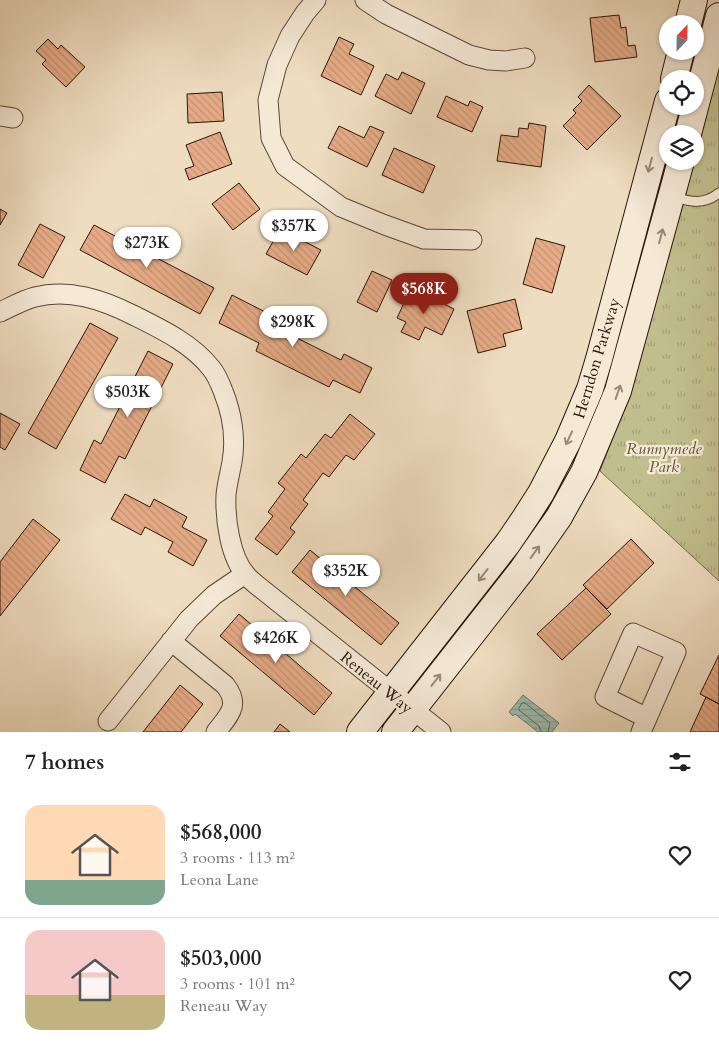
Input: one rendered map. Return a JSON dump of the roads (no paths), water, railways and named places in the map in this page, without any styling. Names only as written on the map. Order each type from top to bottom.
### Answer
[{"type":"main road","points":[[690,15],[694,0]]},
{"type":"main road","points":[[690,125],[719,16]]},
{"type":"main road","name":"Herndon Parkway","points":[[360,732],[508,543],[541,493],[568,441],[590,389],[599,359],[664,115]]},
{"type":"main road","name":"Herndon Parkway","points":[[395,732],[532,557],[559,517],[584,472],[618,391],[678,170]]},
{"type":"street","points":[[316,0],[290,36],[277,65],[268,100],[272,138],[285,166],[341,207],[385,225],[424,239],[472,240]]},
{"type":"street","points":[[365,0],[386,14],[469,55],[489,60],[506,61],[524,58]]},
{"type":"street","name":"Reneau Way","points":[[0,312],[32,297],[44,295],[71,295],[93,298],[108,302],[168,332],[203,359],[212,369],[231,414],[234,444],[233,460],[226,493],[226,510],[228,531],[237,559],[245,574],[441,732]]},
{"type":"street","points":[[108,721],[201,606],[245,574]]},
{"type":"street","points":[[633,633],[676,652],[644,725],[604,697],[633,633]]},
{"type":"street","points":[[171,641],[225,685],[230,692],[233,700],[232,708],[229,716],[216,732]]},
{"type":"lane","points":[[671,196],[691,202],[710,200],[719,193]]},
{"type":"water","points":[[523,695],[559,723],[552,732],[538,732],[515,714],[513,716],[509,712]]},
{"type":"park label","name":"Runnymede Park","points":[[664,457]]}]
